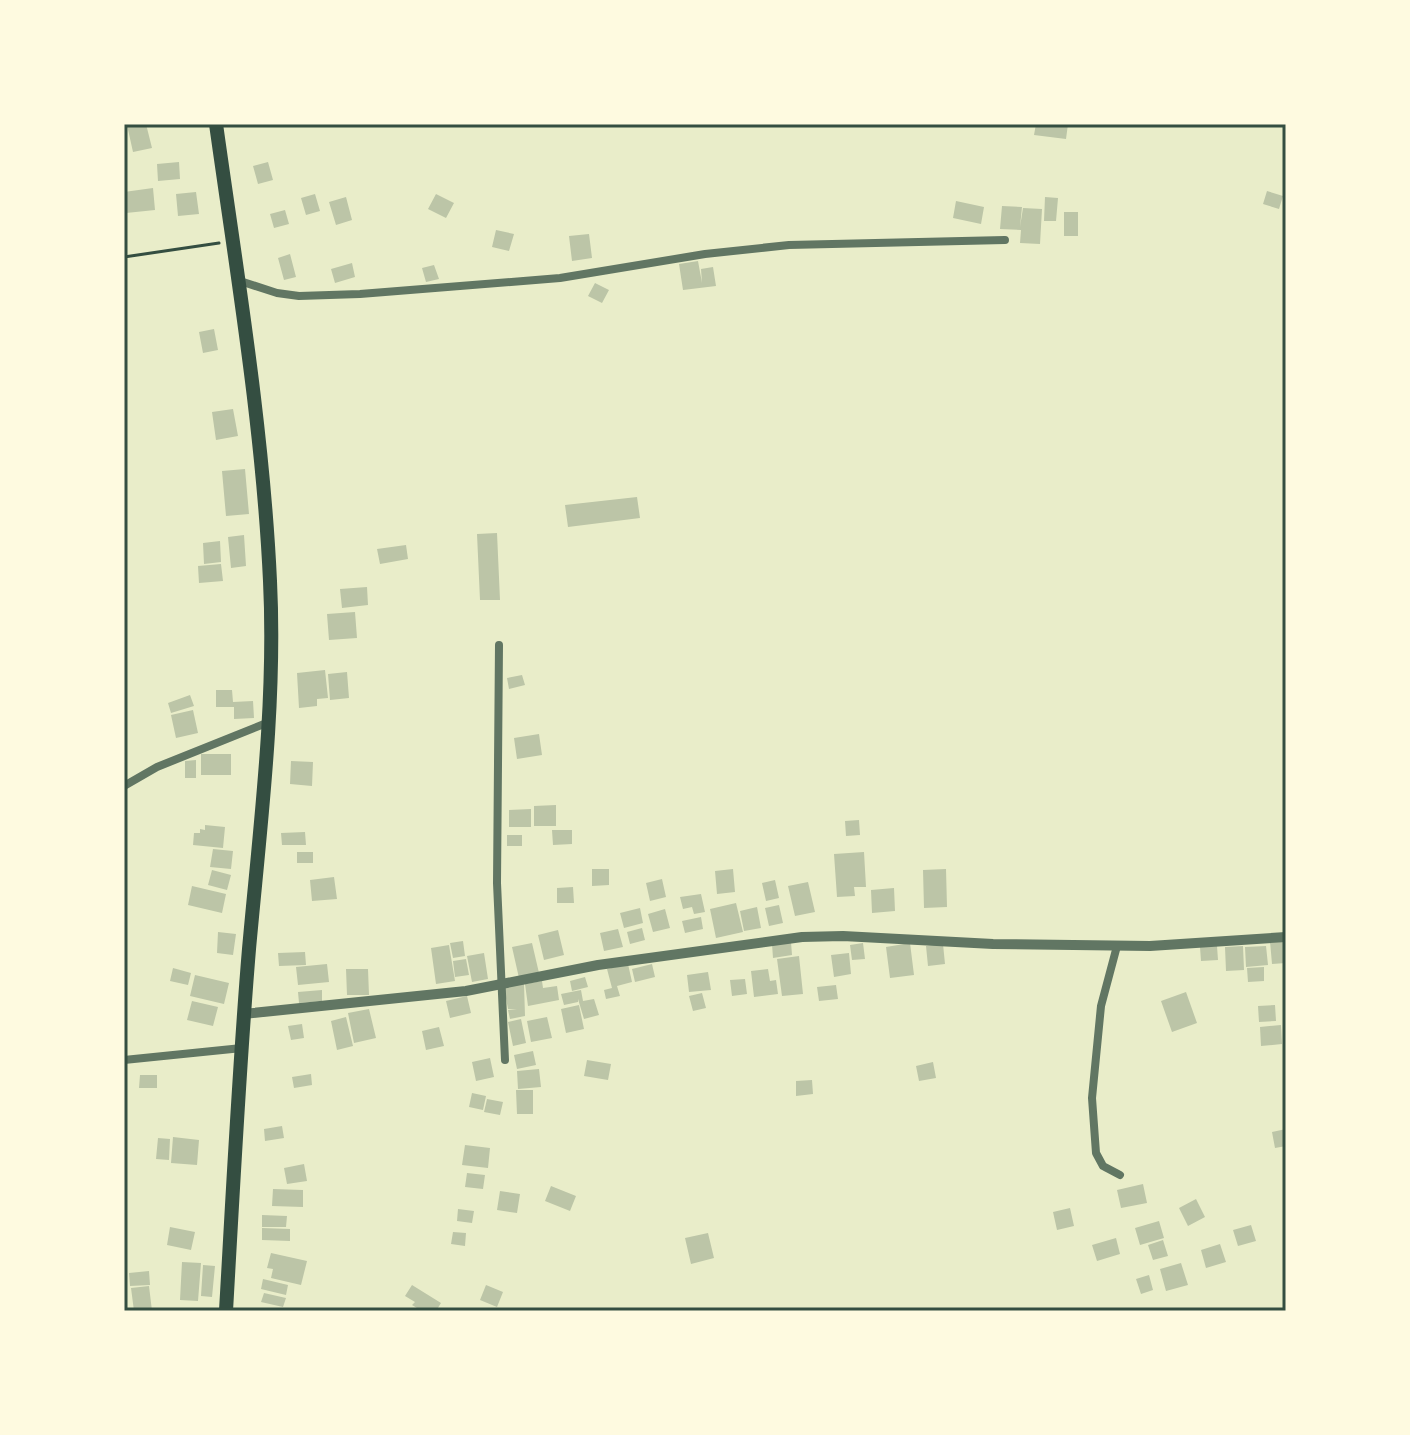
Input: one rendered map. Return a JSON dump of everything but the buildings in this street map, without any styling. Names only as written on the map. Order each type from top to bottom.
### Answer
[{"type":"highway","points":[[216,124],[252,391],[270,581],[269,722],[243,1014],[226,1311]]},
{"type":"street","points":[[236,280],[277,293],[299,296],[360,294],[560,278],[705,254],[789,245],[1005,240]]},
{"type":"street","points":[[499,645],[500,985],[505,1060]]},
{"type":"street","points":[[124,786],[157,767],[269,722]]},
{"type":"street","points":[[243,1014],[423,996],[500,985],[598,965],[802,937],[1117,946],[1286,937]]},
{"type":"street","points":[[1117,946],[1101,1006],[1092,1098],[1096,1153],[1103,1166],[1120,1175]]},
{"type":"street","points":[[124,1060],[242,1048]]},
{"type":"path","points":[[124,257],[232,240]]}]
